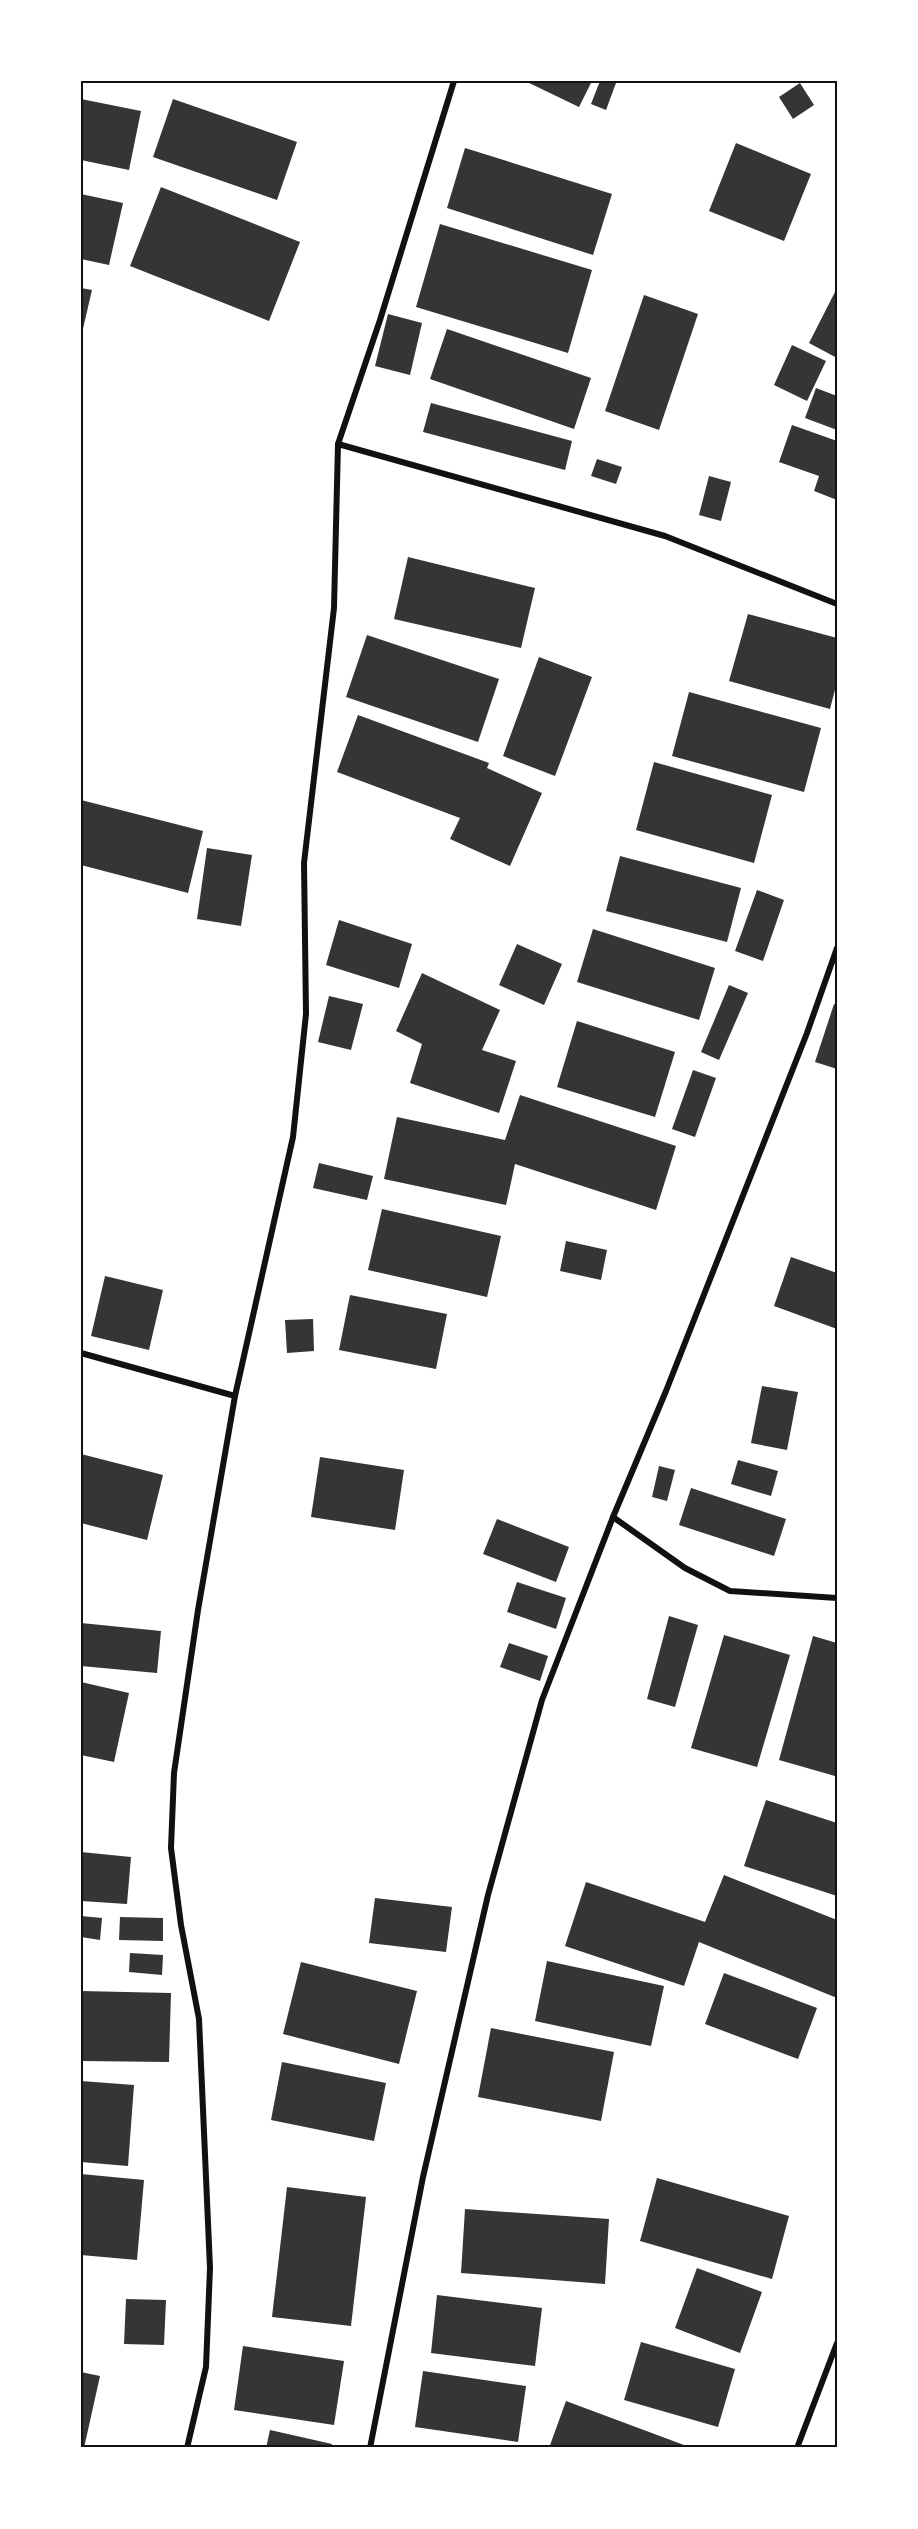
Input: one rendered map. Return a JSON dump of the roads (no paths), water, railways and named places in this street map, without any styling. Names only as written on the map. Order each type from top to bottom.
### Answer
[{"type":"street","points":[[187,2448],[207,2367],[210,2268],[199,2019],[181,1926],[171,1848],[174,1773],[198,1610],[235,1396],[293,1137],[306,1014],[304,863],[334,608],[338,444],[380,320],[454,81]]},
{"type":"street","points":[[338,444],[665,536],[837,604]]},
{"type":"street","points":[[370,2448],[423,2177],[488,1895],[542,1700],[807,1033],[837,948]]},
{"type":"street","points":[[81,1353],[235,1396]]},
{"type":"street","points":[[613,1517],[685,1568],[730,1591],[837,1599]]},
{"type":"street","points":[[797,2448],[837,2343]]}]
